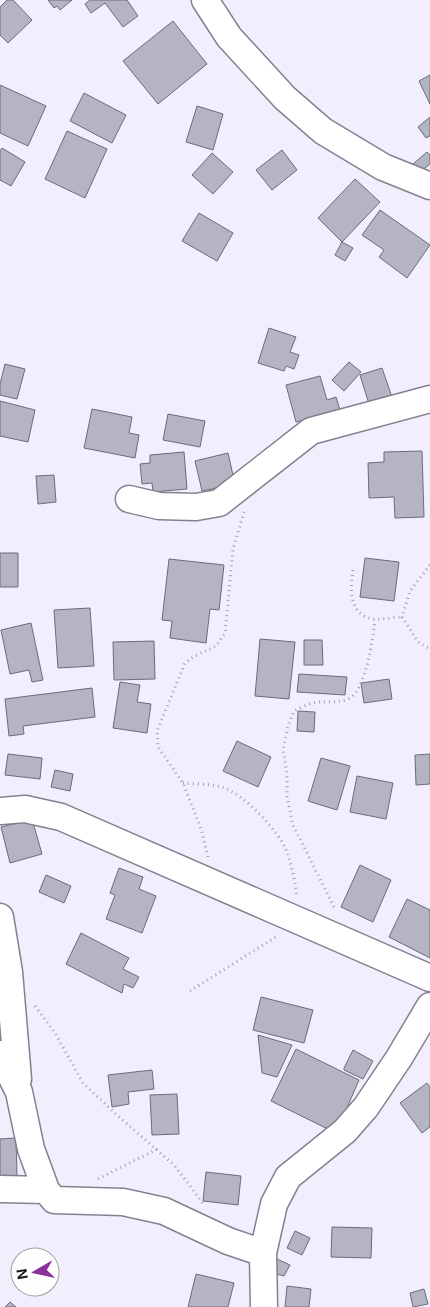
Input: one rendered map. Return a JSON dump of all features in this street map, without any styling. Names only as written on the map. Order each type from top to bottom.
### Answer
[{"type":"street","points":[[205,0],[229,37],[285,98],[323,131],[383,167],[430,186]]},
{"type":"street","points":[[129,499],[159,506],[196,507],[220,503],[311,431],[430,399]]},
{"type":"street","points":[[0,811],[25,809],[61,817],[430,978]]},
{"type":"street","points":[[0,917],[9,972],[19,1092],[30,1149],[46,1190],[54,1200],[123,1202],[164,1211],[228,1241],[263,1253]]},
{"type":"street","points":[[264,1307],[263,1253],[274,1204],[288,1177],[345,1131],[366,1107],[399,1058],[430,1006]]},
{"type":"street","points":[[0,1054],[19,1092]]},
{"type":"street","points":[[0,1189],[46,1190]]},
{"type":"path","points":[[208,858],[202,828],[183,783],[158,747],[158,731],[185,663],[193,656],[216,646],[225,633],[233,549],[255,476]]},
{"type":"path","points":[[430,565],[410,591],[402,617],[418,642],[430,649]]},
{"type":"path","points":[[353,570],[350,586],[354,607],[362,616],[375,620],[402,617]]},
{"type":"path","points":[[334,907],[293,825],[287,797],[287,773],[283,750],[288,726],[294,711],[314,702],[350,699],[357,691],[372,648],[375,620]]},
{"type":"path","points":[[183,783],[222,787],[247,801],[267,822],[286,850],[295,879],[300,921],[190,991]]},
{"type":"path","points":[[32,1002],[55,1033],[83,1083],[174,1164],[208,1210]]},
{"type":"path","points":[[96,1180],[157,1149]]},
{"type":"building","points":[[7,0],[13,0],[32,20],[8,43],[0,35],[0,7]]},
{"type":"building","points":[[48,0],[72,0],[60,10],[57,6],[54,8]]},
{"type":"building","points":[[90,0],[127,0],[138,16],[123,27],[105,3],[91,13],[85,4]]},
{"type":"building","points":[[173,21],[207,64],[158,104],[123,61]]},
{"type":"building","points":[[430,75],[430,104],[419,81]]},
{"type":"building","points":[[0,85],[46,106],[28,146],[0,133]]},
{"type":"building","points":[[84,93],[126,115],[112,143],[70,121]]},
{"type":"building","points":[[197,106],[223,114],[213,150],[186,142]]},
{"type":"building","points":[[430,117],[430,136],[426,138],[418,127]]},
{"type":"building","points":[[67,131],[107,149],[85,198],[45,179]]},
{"type":"building","points":[[2,148],[25,162],[11,186],[0,180],[0,151]]},
{"type":"building","points":[[282,150],[297,170],[272,190],[256,170]]},
{"type":"building","points":[[427,152],[430,155],[430,164],[420,172],[413,164]]},
{"type":"building","points":[[212,153],[233,172],[213,194],[192,175]]},
{"type":"building","points":[[355,179],[380,202],[342,242],[318,218]]},
{"type":"building","points":[[380,210],[430,245],[407,278],[379,257],[384,250],[362,235]]},
{"type":"building","points":[[199,213],[233,233],[217,261],[182,241]]},
{"type":"building","points":[[342,242],[353,248],[345,261],[335,255]]},
{"type":"building","points":[[269,328],[296,337],[290,352],[299,355],[294,369],[286,366],[284,371],[258,363]]},
{"type":"building","points":[[349,362],[361,372],[344,391],[332,380]]},
{"type":"building","points":[[5,364],[25,369],[17,399],[0,395],[0,384]]},
{"type":"building","points":[[382,368],[392,397],[369,404],[360,375]]},
{"type":"building","points":[[320,376],[327,400],[336,397],[340,410],[296,422],[286,385]]},
{"type":"building","points":[[0,401],[35,410],[28,442],[0,436]]},
{"type":"building","points":[[92,409],[132,417],[129,433],[139,435],[135,458],[84,448]]},
{"type":"building","points":[[168,414],[205,421],[200,447],[163,440]]},
{"type":"building","points":[[422,451],[424,517],[395,518],[394,497],[369,498],[368,463],[384,462],[384,452]]},
{"type":"building","points":[[184,452],[187,489],[153,492],[152,483],[142,484],[140,464],[150,463],[150,455]]},
{"type":"building","points":[[228,453],[235,484],[202,491],[195,461]]},
{"type":"building","points":[[54,475],[56,502],[38,504],[36,476]]},
{"type":"building","points":[[0,553],[18,553],[18,587],[0,587]]},
{"type":"building","points":[[365,558],[399,562],[394,601],[360,597]]},
{"type":"building","points":[[169,559],[224,565],[219,610],[210,609],[206,643],[170,638],[172,621],[162,620]]},
{"type":"building","points":[[90,608],[94,666],[58,668],[54,610]]},
{"type":"building","points":[[31,623],[43,680],[32,682],[29,670],[10,674],[1,630]]},
{"type":"building","points":[[260,639],[295,642],[289,699],[255,696]]},
{"type":"building","points":[[304,640],[322,640],[323,665],[304,665]]},
{"type":"building","points":[[154,641],[155,679],[114,680],[113,642]]},
{"type":"building","points":[[299,674],[347,677],[345,695],[297,692]]},
{"type":"building","points":[[389,679],[392,699],[364,703],[361,683]]},
{"type":"building","points":[[120,682],[140,685],[137,702],[151,704],[147,733],[113,728]]},
{"type":"building","points":[[92,688],[95,717],[23,726],[24,734],[9,736],[5,699]]},
{"type":"building","points":[[298,711],[315,712],[314,732],[297,731]]},
{"type":"building","points":[[237,741],[271,757],[258,787],[223,771]]},
{"type":"building","points":[[8,754],[42,758],[40,779],[5,775]]},
{"type":"building","points":[[430,754],[430,784],[416,785],[415,755]]},
{"type":"building","points":[[321,758],[350,766],[337,810],[308,801]]},
{"type":"building","points":[[55,770],[73,774],[70,791],[51,787]]},
{"type":"building","points":[[357,776],[393,783],[386,819],[350,812]]},
{"type":"building","points":[[32,819],[42,854],[10,863],[1,827]]},
{"type":"building","points":[[360,865],[391,880],[373,922],[341,907]]},
{"type":"building","points":[[119,868],[143,877],[139,889],[156,896],[142,933],[106,919],[115,895],[110,893]]},
{"type":"building","points":[[46,875],[71,886],[64,903],[39,892]]},
{"type":"building","points":[[407,899],[430,910],[430,958],[389,937]]},
{"type":"building","points":[[81,933],[129,958],[123,969],[139,977],[133,988],[124,984],[122,993],[66,964]]},
{"type":"building","points":[[261,997],[313,1010],[304,1043],[253,1030]]},
{"type":"building","points":[[258,1035],[292,1045],[277,1077],[262,1073]]},
{"type":"building","points":[[296,1049],[359,1080],[336,1133],[271,1101]]},
{"type":"building","points":[[353,1050],[373,1061],[363,1079],[344,1070]]},
{"type":"building","points":[[152,1070],[154,1089],[128,1092],[129,1104],[112,1107],[108,1075]]},
{"type":"building","points":[[427,1083],[430,1087],[430,1127],[422,1133],[400,1103]]},
{"type":"building","points":[[177,1094],[179,1134],[152,1135],[150,1095]]},
{"type":"building","points":[[16,1138],[17,1176],[0,1176],[0,1139]]},
{"type":"building","points":[[206,1172],[241,1176],[238,1205],[203,1201]]},
{"type":"building","points":[[332,1227],[372,1228],[371,1258],[331,1257]]},
{"type":"building","points":[[295,1231],[310,1238],[302,1255],[287,1248]]},
{"type":"building","points":[[277,1259],[290,1265],[284,1276],[273,1273]]},
{"type":"building","points":[[196,1274],[234,1283],[228,1307],[188,1307]]},
{"type":"building","points":[[287,1286],[311,1289],[309,1307],[285,1307]]},
{"type":"building","points":[[424,1289],[428,1304],[413,1307],[410,1293]]},
{"type":"building","points":[[10,1302],[16,1307],[5,1307]]}]
